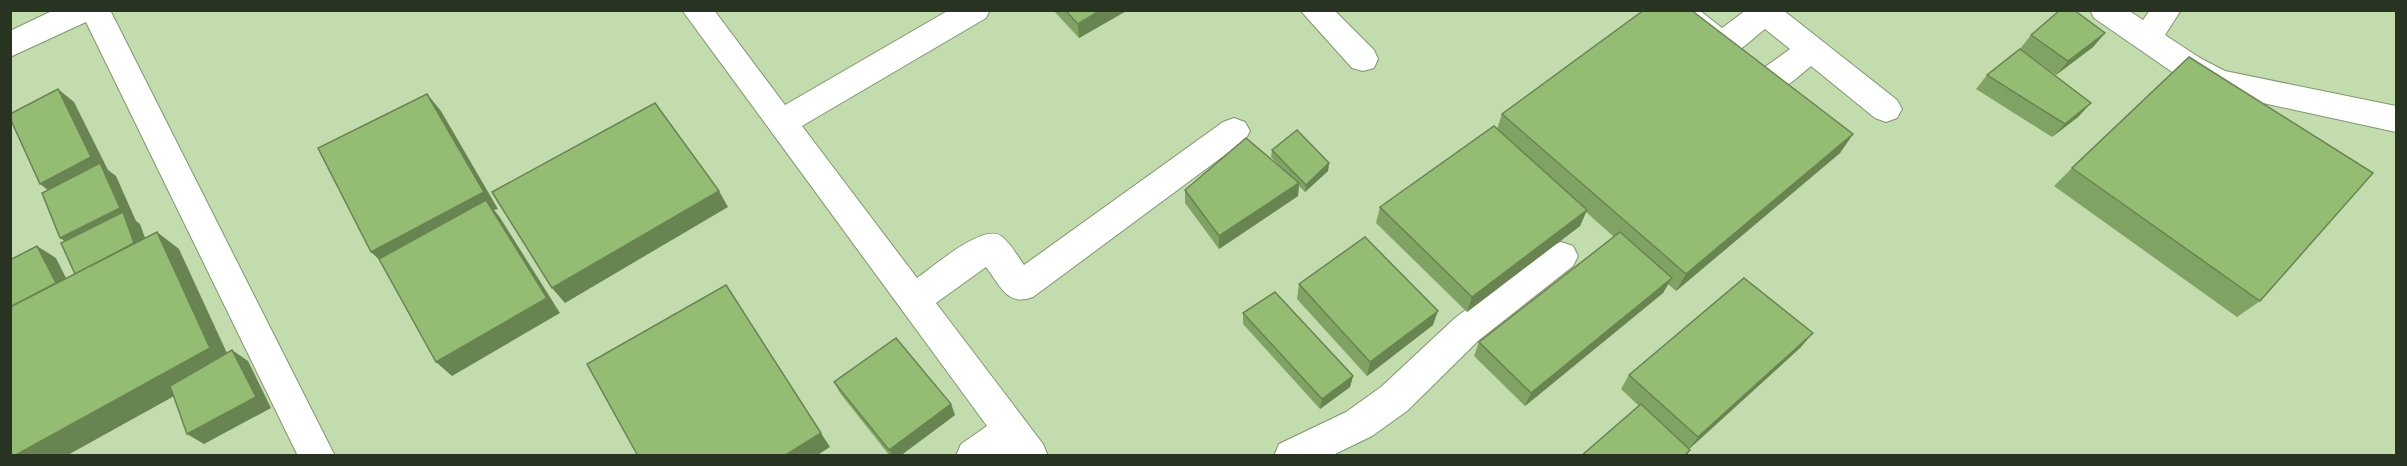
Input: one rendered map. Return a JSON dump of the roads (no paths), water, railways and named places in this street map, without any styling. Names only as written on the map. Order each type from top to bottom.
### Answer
[{"type":"street","points":[[10,45],[83,10]]},
{"type":"street","points":[[95,10],[317,456]]},
{"type":"street","points":[[697,10],[1020,443],[974,456]]},
{"type":"street","points":[[780,123],[975,10]]},
{"type":"street","points":[[1315,10],[1363,59]]},
{"type":"street","points":[[1678,10],[1794,101]]},
{"type":"street","points":[[2105,10],[2189,67],[2219,82],[2397,119]]},
{"type":"street","points":[[2147,38],[2166,10]]},
{"type":"street","points":[[1745,63],[1764,11],[1886,109]]},
{"type":"street","points":[[1745,63],[1811,50]]},
{"type":"street","points":[[912,300],[990,246],[1021,287],[1234,131]]},
{"type":"street","points":[[1292,456],[1359,424],[1394,399],[1467,329],[1561,256]]}]
